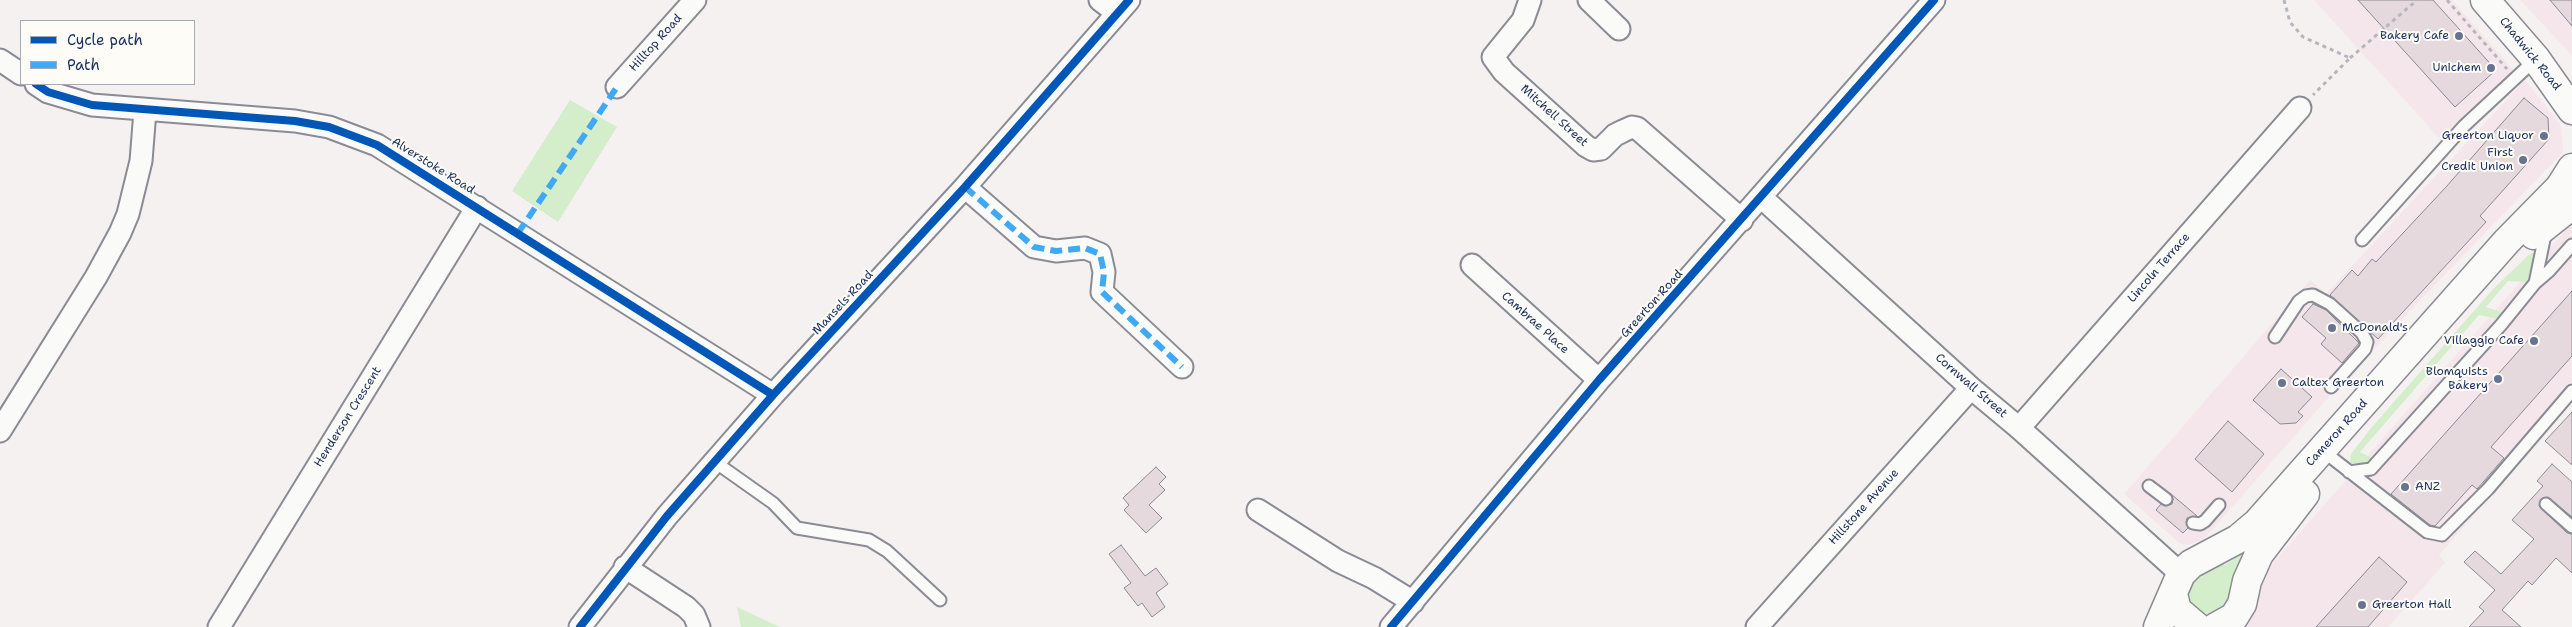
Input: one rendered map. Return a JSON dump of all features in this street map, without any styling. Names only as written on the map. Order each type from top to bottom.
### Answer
[{"type":"main road","name":"Chadwick Road","points":[[2485,0],[2536,59],[2572,110]]},
{"type":"main road","name":"Chadwick Road","points":[[2503,0],[2572,74]]},
{"type":"main road","name":"Cameron Road","points":[[2158,627],[2177,584],[2191,564],[2238,539],[2257,523],[2507,241],[2560,187],[2572,168]]},
{"type":"main road","name":"Cameron Road","points":[[2216,627],[2234,617],[2242,604],[2246,581],[2259,554],[2340,465],[2500,267],[2572,205]]},
{"type":"main road","points":[[2177,584],[2177,610],[2185,620],[2197,627]]},
{"type":"street","name":"Hilltop Road","points":[[617,87],[695,0]]},
{"type":"street","points":[[1100,0],[1123,7]]},
{"type":"street","name":"Mitchell Street","points":[[1530,0],[1523,20],[1493,57],[1504,72],[1586,146],[1593,150],[1601,149],[1615,135],[1623,131],[1632,127],[1637,128],[1742,220]]},
{"type":"street","points":[[1589,0],[1619,29]]},
{"type":"street","name":"Greerton Road","points":[[1391,627],[1599,380],[1934,0]]},
{"type":"street","name":"Mansels Road","points":[[580,627],[625,567],[773,395],[965,187],[1123,7]]},
{"type":"street","points":[[0,60],[20,73]]},
{"type":"street","name":"Alverstoke Road","points":[[38,85],[48,92],[72,100],[145,111],[295,121],[329,127],[377,145],[773,395]]},
{"type":"street","name":"Lincoln Terrace","points":[[2019,428],[2300,108]]},
{"type":"street","points":[[0,432],[96,277],[120,233],[128,214],[141,161],[145,111]]},
{"type":"street","points":[[965,187],[1034,247],[1056,251],[1085,248],[1100,254],[1104,272],[1102,292],[1182,367]]},
{"type":"street","name":"Cornwall Street","points":[[1762,197],[1971,388],[2019,428],[2177,584]]},
{"type":"street","name":"Henderson Crescent","points":[[219,627],[477,207]]},
{"type":"street","name":"Cambrae Place","points":[[1472,265],[1599,380]]},
{"type":"street","name":"Hillstone Avenue","points":[[1757,627],[1971,388]]},
{"type":"street","points":[[1258,510],[1338,561],[1374,578],[1413,602]]},
{"type":"street","points":[[625,567],[686,607],[694,615],[699,627]]},
{"type":"lane","points":[[2362,240],[2464,126],[2536,59]]},
{"type":"lane","points":[[2535,283],[2548,224]]},
{"type":"lane","points":[[2340,465],[2371,469],[2477,352],[2535,283],[2549,272],[2572,245]]},
{"type":"lane","points":[[2275,337],[2299,301],[2306,296],[2313,294],[2330,304],[2362,333],[2367,342],[2365,349],[2331,387]]},
{"type":"lane","points":[[2340,465],[2427,532],[2442,534],[2488,489],[2572,391]]},
{"type":"lane","points":[[715,462],[773,503],[797,528],[869,540],[887,551],[940,600]]},
{"type":"lane","points":[[2150,486],[2166,499]]},
{"type":"lane","points":[[2546,504],[2572,527]]},
{"type":"lane","points":[[2193,522],[2200,524],[2205,521],[2219,505]]},
{"type":"path","points":[[2284,0],[2290,22],[2303,37],[2350,58]]},
{"type":"path","points":[[2300,108],[2350,58],[2417,0]]},
{"type":"shaded area","points":[[2314,0],[2452,0],[2516,73],[2439,138]]},
{"type":"shaded area","points":[[2520,0],[2572,0],[2572,56],[2568,51]]},
{"type":"shaded area","points":[[2525,80],[2561,125],[2563,152],[2340,384],[2207,536],[2198,542],[2188,545],[2179,543],[2124,494],[2310,280],[2326,294]]},
{"type":"shaded area","points":[[2572,223],[2572,403],[2439,555],[2445,563],[2388,627],[2234,627],[2259,579]]},
{"type":"green space","points":[[570,100],[617,127],[558,222],[512,191]]},
{"type":"green space","points":[[2531,253],[2534,253],[2534,258],[2527,282],[2508,281],[2486,307],[2501,312],[2499,319],[2479,315],[2360,452],[2372,458],[2371,460],[2364,463],[2350,463],[2351,454],[2371,428],[2495,287]]},
{"type":"green space","points":[[2247,551],[2226,607],[2210,615],[2202,614],[2192,605],[2189,593],[2193,580],[2219,558],[2225,565]]},
{"type":"green space","points":[[737,607],[780,627],[741,627]]},
{"type":"building","points":[[2358,0],[2433,0],[2496,70],[2455,107]]},
{"type":"building","points":[[2550,0],[2572,0],[2572,26]]},
{"type":"building","points":[[2524,98],[2548,118],[2549,139],[2480,216],[2486,222],[2378,339],[2330,295],[2352,270],[2358,276],[2372,259],[2376,262],[2446,187]]},
{"type":"building","points":[[2572,291],[2572,356],[2491,447],[2504,458],[2477,489],[2472,485],[2435,526],[2430,525],[2391,494]]},
{"type":"building","name":"McDonald's","points":[[2313,304],[2326,310],[2359,343],[2342,363],[2321,344],[2326,338],[2302,317]]},
{"type":"building","name":"Caltex Greerton","points":[[2281,369],[2312,397],[2298,412],[2303,416],[2296,423],[2280,424],[2253,400]]},
{"type":"building","points":[[2572,412],[2572,465],[2545,441]]},
{"type":"building","points":[[2228,421],[2264,454],[2232,492],[2195,459]]},
{"type":"building","points":[[2552,464],[2572,482],[2572,517],[2548,497],[2541,499],[2539,506],[2567,533],[2572,534],[2572,573],[2556,558],[2532,585],[2528,581],[2502,610],[2521,627],[2469,627],[2484,611],[2479,607],[2495,590],[2464,562],[2475,551],[2501,574],[2534,539],[2512,520],[2543,486],[2537,481]]},
{"type":"building","points":[[1156,467],[1166,477],[1159,484],[1165,490],[1149,505],[1162,518],[1146,533],[1124,510],[1129,505],[1123,498]]},
{"type":"building","points":[[2171,494],[2197,516],[2187,518],[2188,528],[2183,533],[2156,510],[2161,504],[2166,506],[2172,504]]},
{"type":"building","points":[[1121,545],[1145,576],[1156,568],[1168,584],[1156,593],[1165,607],[1152,617],[1142,603],[1138,606],[1124,588],[1131,583],[1109,554]]},
{"type":"building","name":"Greerton Hall","points":[[2379,557],[2407,582],[2368,627],[2316,627]]},
{"type":"marked path","points":[[518,233],[617,87]]},
{"type":"marked path","points":[[965,187],[1034,247],[1056,251],[1085,248],[1100,254],[1104,272],[1102,292],[1182,367]]},
{"type":"cycle path","points":[[580,627],[667,516],[773,395],[965,187],[1129,0]]},
{"type":"cycle path","points":[[1391,627],[1599,380],[1934,0]]},
{"type":"cycle path","points":[[38,85],[48,92],[92,105],[295,121],[329,127],[377,145],[773,395]]},
{"type":"place","name":"Bakery Cafe","points":[[2459,36]]},
{"type":"place","name":"Unichem","points":[[2491,68]]},
{"type":"place","name":"Greerton Liquor","points":[[2544,136]]},
{"type":"place","name":"First Credit Union","points":[[2523,160]]},
{"type":"place","name":"McDonald's","points":[[2332,328]]},
{"type":"place","name":"Villaggio Cafe","points":[[2534,341]]},
{"type":"place","name":"Blomquists Bakery","points":[[2498,379]]},
{"type":"place","name":"Caltex Greerton","points":[[2282,383]]},
{"type":"place","name":"ANZ","points":[[2405,487]]},
{"type":"place","name":"Greerton Hall","points":[[2362,605]]}]
